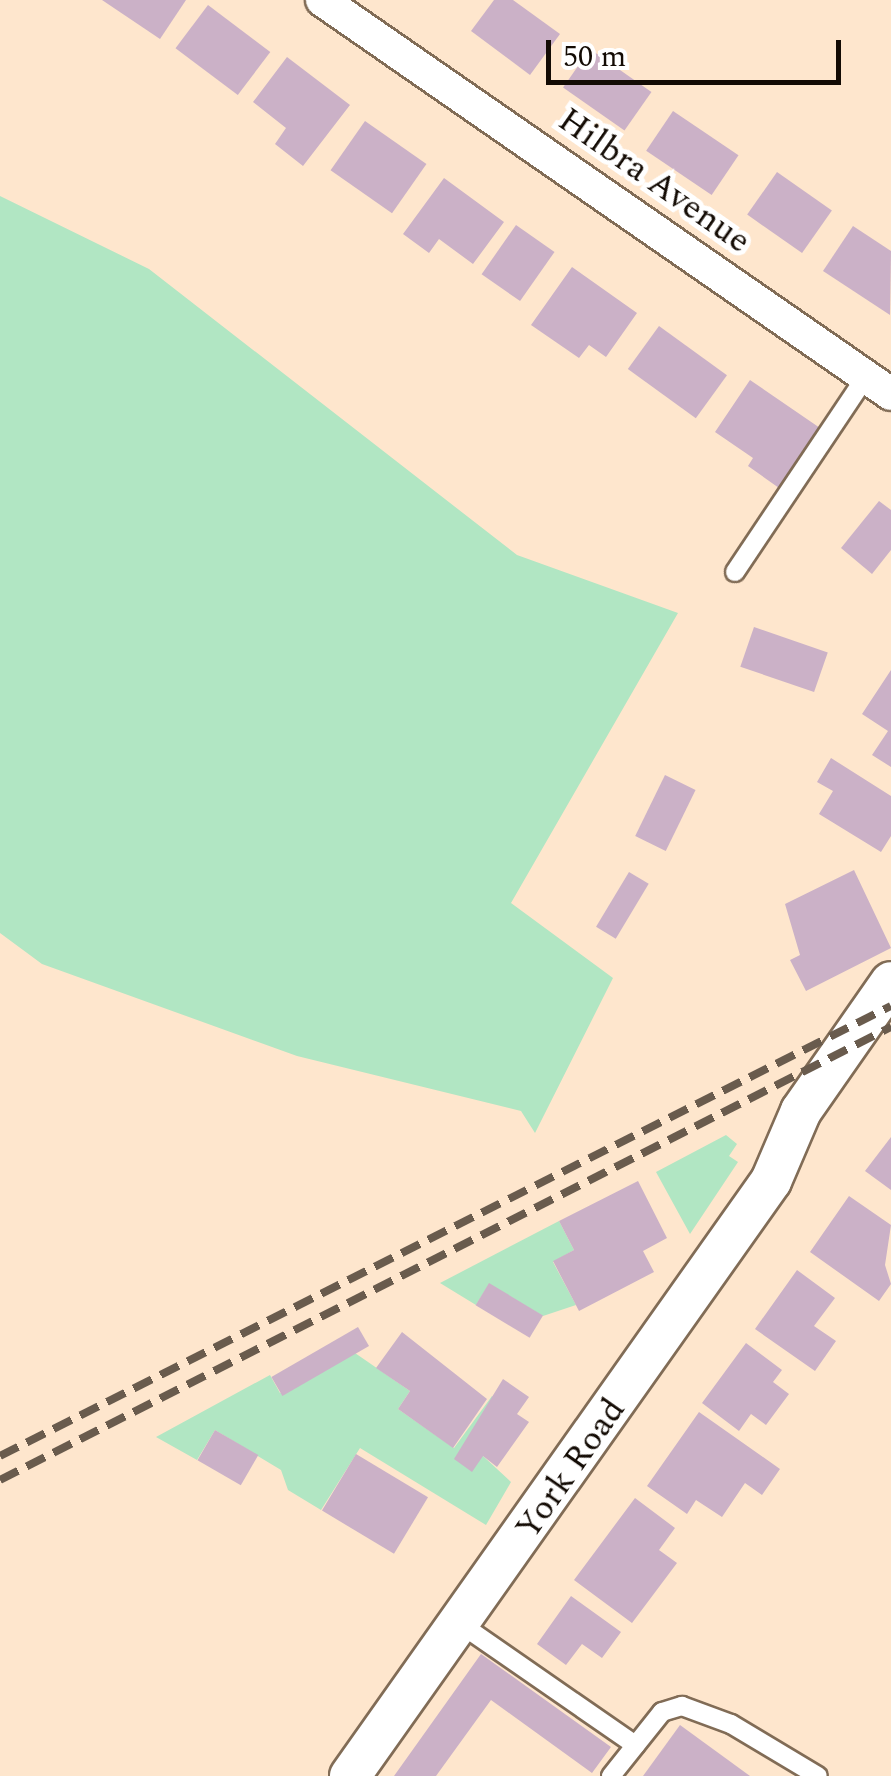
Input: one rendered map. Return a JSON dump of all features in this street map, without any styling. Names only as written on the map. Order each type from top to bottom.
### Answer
[{"type":"street","name":"Hilbra Avenue","points":[[322,0],[878,385]]},
{"type":"street","name":"York Road","points":[[786,1157],[801,1111],[891,982]]},
{"type":"street","name":"York Road","points":[[350,1776],[462,1624],[786,1157],[820,1129],[891,1029]]},
{"type":"lane","points":[[735,572],[878,385]]},
{"type":"lane","points":[[462,1624],[634,1745]]},
{"type":"lane","points":[[611,1776],[662,1712],[682,1706],[731,1724],[818,1776]]},
{"type":"green space","points":[[0,196],[149,269],[517,555],[678,613],[511,903],[613,978],[535,1133],[521,1111],[297,1056],[42,964],[0,933]]},
{"type":"green space","points":[[726,1135],[737,1144],[729,1156],[738,1162],[690,1234],[656,1172]]},
{"type":"green space","points":[[559,1221],[574,1250],[553,1262],[576,1305],[543,1316],[489,1284],[476,1305],[440,1283]]},
{"type":"green space","points":[[355,1353],[410,1391],[398,1409],[454,1448],[492,1396],[496,1399],[483,1456],[511,1482],[486,1525],[360,1448],[321,1510],[288,1490],[281,1470],[215,1430],[197,1460],[156,1437],[270,1375],[280,1393]]},
{"type":"building","points":[[102,0],[186,0],[160,39]]},
{"type":"building","points":[[494,0],[513,0],[560,34],[530,75],[471,31]]},
{"type":"building","points":[[208,5],[270,52],[238,95],[176,48]]},
{"type":"building","points":[[590,49],[651,92],[624,131],[563,88]]},
{"type":"building","points":[[287,57],[350,105],[303,166],[275,144],[286,128],[253,102]]},
{"type":"building","points":[[673,111],[738,155],[712,195],[646,151]]},
{"type":"building","points":[[365,121],[426,164],[392,213],[331,170]]},
{"type":"building","points":[[777,172],[832,210],[802,253],[747,215]]},
{"type":"building","points":[[444,178],[504,222],[473,264],[439,239],[429,253],[403,234]]},
{"type":"building","points":[[516,225],[555,252],[520,301],[482,274]]},
{"type":"building","points":[[853,226],[891,251],[890,315],[823,271]]},
{"type":"building","points":[[572,267],[637,313],[606,357],[589,345],[579,358],[531,325]]},
{"type":"building","points":[[659,326],[727,375],[696,418],[628,369]]},
{"type":"building","points":[[750,380],[820,428],[779,488],[748,466],[753,458],[715,432]]},
{"type":"building","points":[[879,501],[891,510],[891,550],[872,574],[841,548]]},
{"type":"building","points":[[754,627],[828,652],[814,692],[740,667]]},
{"type":"building","points":[[891,670],[891,767],[872,755],[888,731],[862,714]]},
{"type":"building","points":[[831,758],[891,796],[891,836],[881,852],[819,814],[833,791],[817,782]]},
{"type":"building","points":[[665,775],[696,790],[666,851],[635,836]]},
{"type":"building","points":[[854,870],[891,948],[806,991],[790,960],[800,955],[785,904]]},
{"type":"building","points":[[629,872],[649,884],[616,939],[596,927]]},
{"type":"building","points":[[891,1137],[891,1190],[865,1171]]},
{"type":"building","points":[[638,1181],[667,1238],[643,1251],[654,1272],[579,1311],[553,1261],[574,1250],[559,1221]]},
{"type":"building","points":[[849,1196],[891,1225],[885,1265],[891,1284],[879,1301],[810,1252]]},
{"type":"building","points":[[797,1270],[835,1298],[814,1326],[836,1341],[815,1371],[755,1329]]},
{"type":"building","points":[[489,1283],[543,1315],[530,1338],[476,1305]]},
{"type":"building","points":[[358,1327],[369,1346],[282,1396],[271,1377]]},
{"type":"building","points":[[402,1332],[487,1399],[453,1448],[398,1409],[410,1391],[376,1368]]},
{"type":"building","points":[[746,1343],[782,1370],[773,1382],[789,1394],[766,1425],[751,1414],[739,1431],[702,1403]]},
{"type":"building","points":[[503,1379],[529,1397],[517,1414],[529,1422],[497,1467],[483,1456],[472,1472],[454,1459]]},
{"type":"building","points":[[699,1412],[780,1469],[762,1495],[745,1483],[722,1517],[696,1500],[687,1514],[647,1486]]},
{"type":"building","points":[[215,1430],[258,1455],[241,1485],[198,1460]]},
{"type":"building","points":[[356,1454],[428,1497],[394,1554],[322,1511]]},
{"type":"building","points":[[635,1498],[675,1528],[659,1550],[677,1563],[632,1623],[574,1580]]},
{"type":"building","points":[[571,1596],[621,1632],[602,1658],[582,1644],[566,1665],[537,1644]]},
{"type":"building","points":[[481,1654],[611,1747],[592,1773],[491,1700],[436,1776],[394,1776]]},
{"type":"building","points":[[680,1725],[750,1776],[643,1776]]},
{"type":"railway","points":[[0,1456],[891,1006]]},
{"type":"railway","points":[[0,1480],[891,1027]]}]
